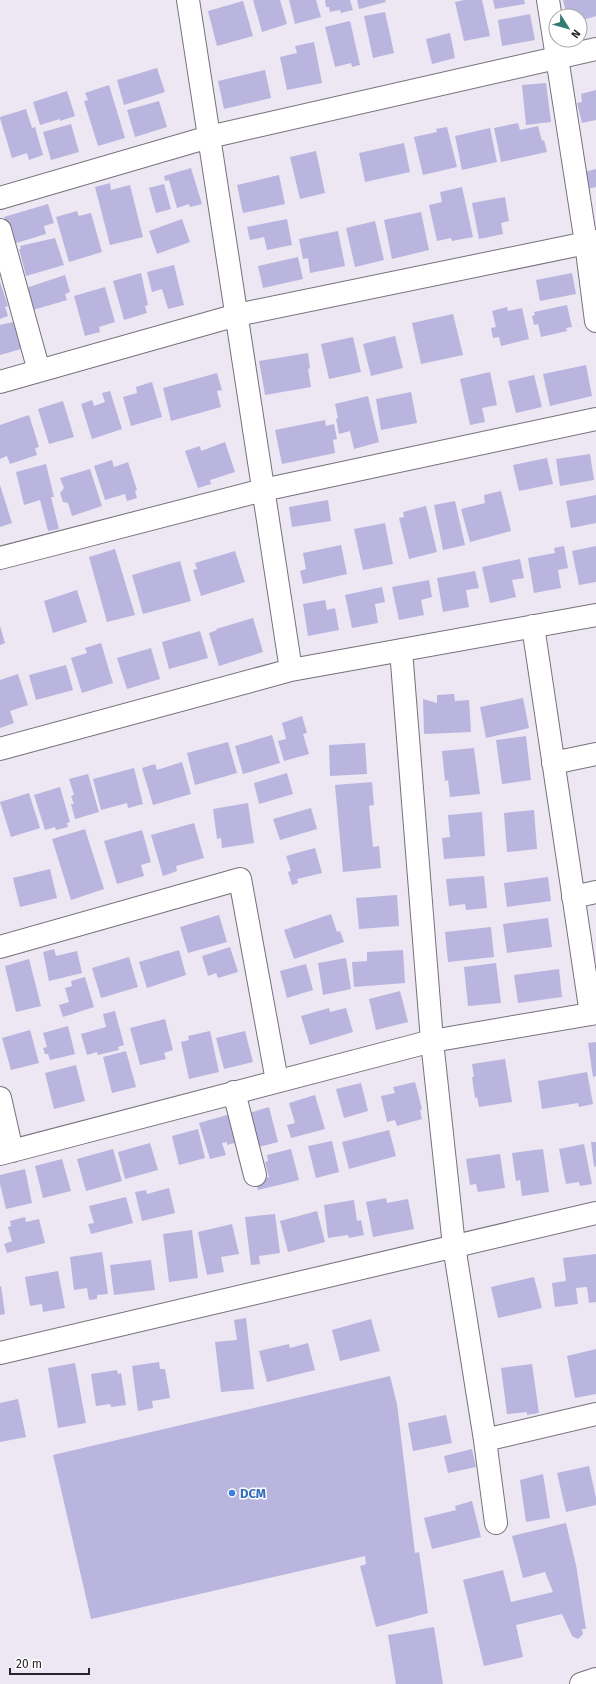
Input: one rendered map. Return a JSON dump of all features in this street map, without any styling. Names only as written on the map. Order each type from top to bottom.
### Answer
[{"type":"street","points":[[188,0],[291,670]]},
{"type":"street","points":[[548,0],[557,58],[591,242],[596,321]]},
{"type":"street","points":[[0,198],[209,137],[596,49]]},
{"type":"street","points":[[0,230],[39,371]]},
{"type":"street","points":[[0,382],[236,315],[591,242]]},
{"type":"street","points":[[0,558],[263,490],[596,419]]},
{"type":"street","points":[[0,749],[291,670],[596,614]]},
{"type":"street","points":[[0,1098],[6,1152],[432,1041],[593,1013],[573,897],[533,626]]},
{"type":"street","points":[[401,650],[432,1041],[454,1246],[485,1440],[496,1524]]},
{"type":"street","points":[[553,763],[596,754]]},
{"type":"street","points":[[0,946],[240,879],[276,1081]]},
{"type":"street","points":[[573,897],[596,892]]},
{"type":"street","points":[[234,1092],[255,1175]]},
{"type":"street","points":[[0,1354],[596,1213]]},
{"type":"street","points":[[485,1440],[596,1414]]},
{"type":"street","points":[[581,1684],[596,1679]]},
{"type":"building","points":[[253,0],[280,0],[287,24],[262,32]]},
{"type":"building","points":[[289,0],[316,0],[321,17],[295,24]]},
{"type":"building","points":[[325,0],[350,0],[353,10],[341,13],[340,10],[330,12],[329,7],[326,7]]},
{"type":"building","points":[[357,0],[385,0],[386,2],[359,9]]},
{"type":"building","points":[[464,0],[482,0],[490,36],[464,41],[455,2]]},
{"type":"building","points":[[493,0],[524,0],[525,4],[495,9]]},
{"type":"building","points":[[563,0],[596,0],[596,16],[588,18],[588,8],[565,8]]},
{"type":"building","points":[[243,1],[253,36],[217,46],[208,11]]},
{"type":"building","points":[[385,12],[394,53],[373,58],[364,16]]},
{"type":"building","points":[[530,14],[535,40],[502,46],[498,20]]},
{"type":"building","points":[[350,21],[360,65],[352,67],[351,63],[335,67],[325,27]]},
{"type":"building","points":[[450,33],[455,58],[432,64],[426,39]]},
{"type":"building","points":[[314,42],[322,83],[287,90],[280,57],[297,53],[295,46]]},
{"type":"building","points":[[157,68],[165,92],[124,105],[117,80]]},
{"type":"building","points":[[265,70],[271,98],[224,109],[218,81]]},
{"type":"building","points":[[546,83],[551,122],[526,125],[522,85]]},
{"type":"building","points":[[109,85],[125,138],[98,146],[84,101],[88,100],[85,93]]},
{"type":"building","points":[[596,90],[596,120],[582,123],[577,103],[582,102],[581,94]]},
{"type":"building","points":[[67,91],[75,116],[40,125],[33,102]]},
{"type":"building","points":[[159,101],[167,127],[135,137],[127,110]]},
{"type":"building","points":[[26,109],[32,128],[35,127],[43,155],[29,160],[27,153],[12,158],[0,118]]},
{"type":"building","points":[[518,123],[520,130],[538,126],[547,152],[501,162],[494,128]]},
{"type":"building","points":[[71,124],[79,152],[51,160],[43,132]]},
{"type":"building","points":[[447,127],[457,167],[423,175],[414,137],[437,132],[436,129]]},
{"type":"building","points":[[490,128],[497,162],[462,170],[455,136]]},
{"type":"building","points":[[404,143],[410,172],[365,182],[359,153]]},
{"type":"building","points":[[316,151],[325,193],[300,199],[290,157]]},
{"type":"building","points":[[191,168],[202,204],[190,207],[189,204],[177,208],[169,180],[165,181],[164,176]]},
{"type":"building","points":[[596,169],[596,187],[587,189],[584,172]]},
{"type":"building","points":[[279,175],[285,204],[243,213],[237,185]]},
{"type":"building","points":[[110,183],[111,190],[130,185],[143,237],[110,245],[95,187]]},
{"type":"building","points":[[164,184],[171,209],[156,213],[149,188]]},
{"type":"building","points":[[462,187],[473,237],[452,241],[451,238],[437,241],[429,205],[442,202],[440,192]]},
{"type":"building","points":[[505,197],[509,221],[501,223],[503,234],[479,239],[472,203]]},
{"type":"building","points":[[48,204],[54,223],[44,226],[46,234],[13,244],[4,217]]},
{"type":"building","points":[[77,211],[79,216],[91,213],[102,252],[69,262],[56,217]]},
{"type":"building","points":[[421,212],[429,250],[392,259],[384,220]]},
{"type":"building","points":[[182,219],[190,242],[157,254],[149,231]]},
{"type":"building","points":[[287,219],[292,245],[267,250],[264,237],[250,240],[247,227]]},
{"type":"building","points":[[375,221],[384,260],[355,267],[346,228]]},
{"type":"building","points":[[338,231],[345,266],[310,273],[308,258],[303,259],[299,239]]},
{"type":"building","points":[[55,238],[64,265],[26,276],[19,249],[21,249],[20,246]]},
{"type":"building","points":[[298,257],[303,279],[263,288],[258,266]]},
{"type":"building","points":[[174,265],[184,305],[168,309],[162,289],[152,292],[147,272]]},
{"type":"building","points":[[141,273],[148,305],[145,306],[147,313],[124,320],[113,281]]},
{"type":"building","points":[[572,273],[576,294],[540,301],[536,280]]},
{"type":"building","points":[[65,275],[70,292],[65,294],[67,300],[33,310],[26,288]]},
{"type":"building","points":[[0,282],[8,306],[5,307],[8,316],[0,319]]},
{"type":"building","points":[[105,287],[115,322],[99,327],[100,332],[85,336],[74,296]]},
{"type":"building","points":[[567,305],[572,327],[566,328],[567,331],[541,337],[538,324],[534,325],[532,316],[535,315],[534,312]]},
{"type":"building","points":[[507,307],[508,311],[522,308],[529,339],[501,346],[499,337],[493,338],[491,328],[496,327],[492,311]]},
{"type":"building","points":[[453,314],[463,355],[421,364],[412,323]]},
{"type":"building","points":[[13,322],[21,349],[0,355],[0,325]]},
{"type":"building","points":[[395,336],[403,368],[371,376],[363,344]]},
{"type":"building","points":[[353,337],[361,372],[329,379],[321,344]]},
{"type":"building","points":[[308,353],[310,368],[308,369],[311,387],[265,395],[259,361]]},
{"type":"building","points":[[586,365],[592,396],[550,406],[543,374]]},
{"type":"building","points":[[490,372],[497,405],[482,408],[485,422],[470,425],[460,379]]},
{"type":"building","points":[[217,373],[222,390],[217,391],[221,407],[171,421],[163,388]]},
{"type":"building","points":[[534,375],[542,407],[516,413],[508,381]]},
{"type":"building","points":[[152,382],[162,417],[131,426],[123,397],[137,393],[136,387]]},
{"type":"building","points":[[110,391],[122,429],[92,439],[81,404],[92,400],[94,406],[105,402],[102,393]]},
{"type":"building","points":[[411,392],[417,423],[381,430],[376,399]]},
{"type":"building","points":[[368,396],[379,442],[354,449],[350,431],[339,434],[335,404]]},
{"type":"building","points":[[63,401],[74,437],[49,444],[38,409]]},
{"type":"building","points":[[29,415],[39,447],[35,448],[37,455],[10,464],[7,456],[0,459],[0,425]]},
{"type":"building","points":[[325,420],[326,426],[334,424],[337,439],[333,440],[335,453],[282,464],[275,430]]},
{"type":"building","points":[[225,442],[235,472],[210,480],[211,484],[198,488],[185,451],[200,446],[201,451]]},
{"type":"building","points":[[590,454],[594,480],[560,486],[556,459]]},
{"type":"building","points":[[547,458],[553,484],[519,491],[513,465]]},
{"type":"building","points":[[112,460],[114,467],[128,462],[137,490],[135,491],[137,498],[127,501],[125,494],[105,500],[94,466]]},
{"type":"building","points":[[46,464],[54,497],[51,497],[59,529],[48,531],[40,500],[24,505],[16,472]]},
{"type":"building","points":[[90,469],[102,506],[72,516],[68,503],[63,502],[60,493],[64,488],[60,478]]},
{"type":"building","points":[[0,485],[12,523],[0,527]]},
{"type":"building","points":[[501,491],[511,531],[470,542],[461,509],[485,503],[484,495]]},
{"type":"building","points":[[596,495],[596,523],[571,528],[566,501]]},
{"type":"building","points":[[328,500],[331,521],[292,527],[289,507]]},
{"type":"building","points":[[455,501],[465,545],[443,550],[434,505]]},
{"type":"building","points":[[426,506],[437,552],[409,559],[399,518],[404,517],[403,512]]},
{"type":"building","points":[[385,523],[393,564],[363,570],[354,529]]},
{"type":"building","points":[[341,545],[347,574],[303,584],[300,571],[306,569],[303,553]]},
{"type":"building","points":[[564,546],[568,568],[558,570],[561,588],[534,593],[528,558],[555,553],[554,548]]},
{"type":"building","points":[[596,546],[596,582],[579,585],[572,551]]},
{"type":"building","points":[[115,549],[135,615],[107,622],[89,557]]},
{"type":"building","points":[[235,551],[245,582],[201,596],[193,570],[197,569],[195,563]]},
{"type":"building","points":[[520,559],[524,578],[512,580],[516,597],[490,603],[482,567]]},
{"type":"building","points":[[180,561],[191,601],[143,614],[132,575]]},
{"type":"building","points":[[475,571],[479,588],[466,590],[469,607],[443,612],[437,578]]},
{"type":"building","points":[[429,580],[432,597],[421,600],[424,615],[399,620],[392,587]]},
{"type":"building","points":[[382,587],[385,602],[375,604],[378,623],[352,628],[345,595]]},
{"type":"building","points":[[77,590],[87,622],[53,633],[44,601]]},
{"type":"building","points":[[325,600],[327,610],[335,608],[339,630],[308,636],[303,604]]},
{"type":"building","points":[[253,618],[263,652],[219,666],[209,633],[217,630],[216,629]]},
{"type":"building","points":[[0,626],[5,643],[0,645]]},
{"type":"building","points":[[200,631],[208,658],[169,669],[162,642]]},
{"type":"building","points":[[101,643],[113,683],[82,693],[71,658],[87,653],[85,648]]},
{"type":"building","points":[[151,648],[160,679],[127,689],[117,658]]},
{"type":"building","points":[[66,665],[73,690],[36,700],[29,675]]},
{"type":"building","points":[[18,674],[28,705],[10,711],[14,723],[0,728],[0,680]]},
{"type":"building","points":[[454,694],[455,701],[469,700],[471,732],[424,734],[423,699],[437,703],[437,695]]},
{"type":"building","points":[[523,698],[529,728],[486,738],[480,707]]},
{"type":"building","points":[[302,716],[307,733],[303,734],[309,754],[284,761],[278,741],[286,739],[282,723]]},
{"type":"building","points":[[272,735],[280,763],[243,774],[235,746]]},
{"type":"building","points":[[526,736],[531,780],[502,784],[496,740]]},
{"type":"building","points":[[228,742],[237,773],[195,785],[187,753]]},
{"type":"building","points":[[365,743],[367,774],[330,776],[329,745]]},
{"type":"building","points":[[474,748],[480,794],[450,797],[448,780],[445,781],[442,751]]},
{"type":"building","points":[[182,762],[191,794],[153,805],[142,768],[155,764],[157,770]]},
{"type":"building","points":[[134,768],[143,804],[128,808],[127,803],[101,810],[93,779]]},
{"type":"building","points":[[287,773],[293,794],[259,804],[254,783]]},
{"type":"building","points":[[88,774],[99,812],[75,819],[71,804],[74,804],[71,796],[74,795],[69,779]]},
{"type":"building","points":[[372,782],[374,805],[369,806],[373,847],[379,846],[381,868],[343,872],[335,785]]},
{"type":"building","points":[[60,787],[70,822],[67,823],[68,827],[56,830],[55,827],[45,830],[34,795]]},
{"type":"building","points":[[29,793],[40,828],[11,837],[0,802]]},
{"type":"building","points":[[248,803],[254,843],[222,848],[221,838],[217,839],[213,809]]},
{"type":"building","points":[[311,808],[317,829],[280,840],[273,819]]},
{"type":"building","points":[[534,810],[537,849],[507,852],[504,813]]},
{"type":"building","points":[[482,812],[485,856],[444,859],[442,838],[450,837],[448,815]]},
{"type":"building","points":[[194,823],[204,858],[176,866],[177,871],[163,876],[151,835]]},
{"type":"building","points":[[85,829],[104,889],[71,900],[52,839]]},
{"type":"building","points":[[142,830],[151,862],[141,865],[144,876],[117,884],[104,841]]},
{"type":"building","points":[[315,848],[322,873],[297,879],[298,883],[292,885],[288,872],[291,871],[286,856]]},
{"type":"building","points":[[50,869],[57,898],[20,907],[13,878]]},
{"type":"building","points":[[484,876],[487,908],[466,910],[465,904],[449,906],[446,879]]},
{"type":"building","points":[[548,877],[551,901],[507,907],[504,883]]},
{"type":"building","points":[[397,895],[399,926],[359,929],[356,898]]},
{"type":"building","points":[[331,914],[337,932],[340,931],[344,942],[294,959],[284,930]]},
{"type":"building","points":[[219,915],[227,942],[188,953],[180,927]]},
{"type":"building","points":[[548,918],[552,947],[507,953],[503,924]]},
{"type":"building","points":[[491,927],[494,957],[448,962],[445,932]]},
{"type":"building","points":[[230,947],[238,972],[218,978],[216,973],[208,976],[202,956]]},
{"type":"building","points":[[54,949],[56,956],[77,951],[82,973],[49,981],[43,952]]},
{"type":"building","points":[[179,950],[186,975],[147,988],[139,962]]},
{"type":"building","points":[[403,950],[405,983],[354,987],[352,962],[367,961],[367,952]]},
{"type":"building","points":[[129,957],[138,987],[101,998],[92,968]]},
{"type":"building","points":[[346,958],[351,989],[323,995],[318,963]]},
{"type":"building","points":[[29,959],[41,1006],[16,1012],[5,966]]},
{"type":"building","points":[[496,963],[501,1003],[468,1006],[464,967]]},
{"type":"building","points":[[306,964],[313,990],[287,998],[280,971]]},
{"type":"building","points":[[559,969],[562,997],[518,1003],[514,975]]},
{"type":"building","points":[[85,977],[94,1007],[63,1017],[59,1005],[69,1002],[65,988],[72,986],[71,981]]},
{"type":"building","points":[[400,991],[408,1022],[376,1030],[369,999]]},
{"type":"building","points":[[329,1008],[330,1012],[346,1008],[353,1032],[310,1045],[301,1016]]},
{"type":"building","points":[[115,1011],[124,1045],[118,1047],[119,1050],[98,1055],[97,1052],[87,1055],[81,1034],[106,1027],[103,1014]]},
{"type":"building","points":[[165,1019],[173,1050],[164,1053],[166,1059],[140,1065],[130,1028]]},
{"type":"building","points":[[68,1026],[75,1054],[50,1060],[48,1054],[45,1054],[43,1048],[47,1047],[43,1033]]},
{"type":"building","points":[[30,1030],[39,1063],[11,1070],[2,1038]]},
{"type":"building","points":[[210,1031],[219,1072],[189,1079],[181,1042],[189,1040],[188,1036]]},
{"type":"building","points":[[245,1031],[253,1062],[224,1069],[216,1038]]},
{"type":"building","points":[[596,1042],[596,1076],[593,1077],[588,1043]]},
{"type":"building","points":[[126,1051],[136,1087],[112,1093],[103,1057]]},
{"type":"building","points":[[505,1059],[512,1102],[479,1107],[477,1097],[475,1098],[472,1064]]},
{"type":"building","points":[[76,1065],[85,1101],[54,1109],[45,1073]]},
{"type":"building","points":[[587,1072],[593,1104],[579,1107],[578,1103],[542,1109],[538,1081]]},
{"type":"building","points":[[415,1082],[422,1109],[420,1110],[422,1119],[397,1126],[395,1120],[387,1122],[381,1096],[395,1093],[393,1087]]},
{"type":"building","points":[[361,1083],[368,1111],[344,1118],[336,1089]]},
{"type":"building","points":[[315,1095],[325,1129],[291,1138],[287,1125],[295,1123],[289,1103]]},
{"type":"building","points":[[269,1107],[278,1142],[255,1148],[246,1114]]},
{"type":"building","points":[[234,1113],[242,1141],[227,1145],[227,1142],[222,1143],[226,1155],[210,1159],[199,1123]]},
{"type":"building","points":[[198,1129],[205,1158],[179,1165],[172,1136]]},
{"type":"building","points":[[389,1130],[396,1156],[349,1169],[342,1142]]},
{"type":"building","points":[[332,1141],[339,1172],[316,1178],[308,1146]]},
{"type":"building","points":[[591,1142],[596,1142],[596,1166],[594,1167]]},
{"type":"building","points":[[150,1143],[158,1170],[125,1179],[118,1152]]},
{"type":"building","points":[[584,1144],[592,1184],[580,1186],[579,1182],[566,1184],[559,1149]]},
{"type":"building","points":[[113,1149],[122,1181],[86,1191],[77,1159]]},
{"type":"building","points":[[291,1149],[299,1180],[258,1190],[256,1181],[269,1177],[265,1162],[268,1161],[267,1155]]},
{"type":"building","points":[[543,1149],[549,1192],[522,1196],[520,1180],[516,1181],[512,1153]]},
{"type":"building","points":[[500,1154],[505,1188],[478,1192],[476,1184],[470,1185],[466,1159]]},
{"type":"building","points":[[62,1159],[71,1191],[43,1198],[35,1166]]},
{"type":"building","points":[[25,1169],[32,1203],[6,1209],[0,1184],[0,1175]]},
{"type":"building","points":[[169,1188],[175,1213],[142,1221],[135,1192],[146,1190],[147,1194]]},
{"type":"building","points":[[126,1197],[133,1223],[91,1234],[88,1224],[94,1223],[89,1206]]},
{"type":"building","points":[[386,1198],[387,1203],[408,1199],[414,1229],[373,1237],[366,1202]]},
{"type":"building","points":[[354,1200],[357,1221],[361,1220],[364,1235],[349,1238],[348,1235],[328,1238],[324,1205]]},
{"type":"building","points":[[317,1211],[325,1242],[288,1252],[280,1221]]},
{"type":"building","points":[[275,1214],[280,1253],[259,1256],[260,1264],[251,1265],[245,1217]]},
{"type":"building","points":[[25,1217],[26,1222],[39,1219],[45,1243],[7,1253],[4,1244],[12,1241],[8,1227],[11,1226],[10,1221]]},
{"type":"building","points":[[232,1224],[239,1254],[221,1257],[224,1272],[207,1275],[198,1232]]},
{"type":"building","points":[[192,1230],[198,1278],[169,1282],[163,1234]]},
{"type":"building","points":[[102,1252],[108,1294],[97,1295],[97,1299],[89,1300],[87,1288],[74,1290],[70,1257]]},
{"type":"building","points":[[596,1254],[596,1302],[589,1303],[587,1287],[576,1288],[578,1304],[555,1307],[552,1283],[566,1281],[563,1258]]},
{"type":"building","points":[[151,1260],[155,1290],[114,1295],[110,1265]]},
{"type":"building","points":[[58,1271],[65,1308],[43,1312],[42,1304],[30,1306],[25,1277]]},
{"type":"building","points":[[534,1277],[542,1308],[498,1318],[491,1287]]},
{"type":"building","points":[[1,1286],[5,1314],[0,1315],[0,1287]]},
{"type":"building","points":[[246,1318],[254,1389],[221,1392],[215,1342],[237,1340],[234,1320]]},
{"type":"building","points":[[371,1319],[380,1351],[340,1361],[332,1330]]},
{"type":"building","points":[[308,1343],[315,1370],[267,1382],[259,1351],[289,1344],[290,1348]]},
{"type":"building","points":[[596,1349],[596,1394],[575,1398],[567,1356]]},
{"type":"building","points":[[159,1362],[160,1369],[165,1369],[170,1398],[152,1401],[153,1408],[138,1411],[132,1366]]},
{"type":"building","points":[[75,1363],[86,1423],[58,1428],[48,1368]]},
{"type":"building","points":[[532,1364],[539,1413],[527,1415],[527,1412],[507,1414],[501,1368]]},
{"type":"building","points":[[117,1370],[118,1374],[121,1373],[126,1405],[111,1407],[110,1404],[96,1406],[91,1374]]},
{"type":"building","points":[[390,1376],[397,1404],[415,1553],[419,1552],[428,1613],[376,1627],[360,1566],[366,1564],[365,1556],[91,1619],[53,1455]]},
{"type":"building","points":[[18,1399],[26,1437],[0,1442],[0,1403]]},
{"type":"building","points":[[446,1415],[452,1443],[413,1451],[408,1423]]},
{"type":"building","points":[[472,1449],[476,1467],[448,1473],[444,1456]]},
{"type":"building","points":[[589,1466],[596,1498],[596,1505],[566,1512],[557,1473]]},
{"type":"building","points":[[543,1474],[550,1518],[526,1522],[520,1480]]},
{"type":"building","points":[[472,1501],[481,1537],[432,1549],[424,1518],[456,1510],[455,1506]]},
{"type":"building","points":[[566,1523],[576,1565],[586,1629],[582,1629],[583,1634],[578,1639],[572,1636],[562,1614],[516,1625],[523,1657],[484,1666],[463,1580],[503,1570],[511,1602],[553,1592],[545,1572],[523,1578],[512,1536]]},
{"type":"building","points":[[434,1627],[443,1684],[396,1684],[388,1635]]},
{"type":"place","name":"DCM","points":[[232,1493]]}]
